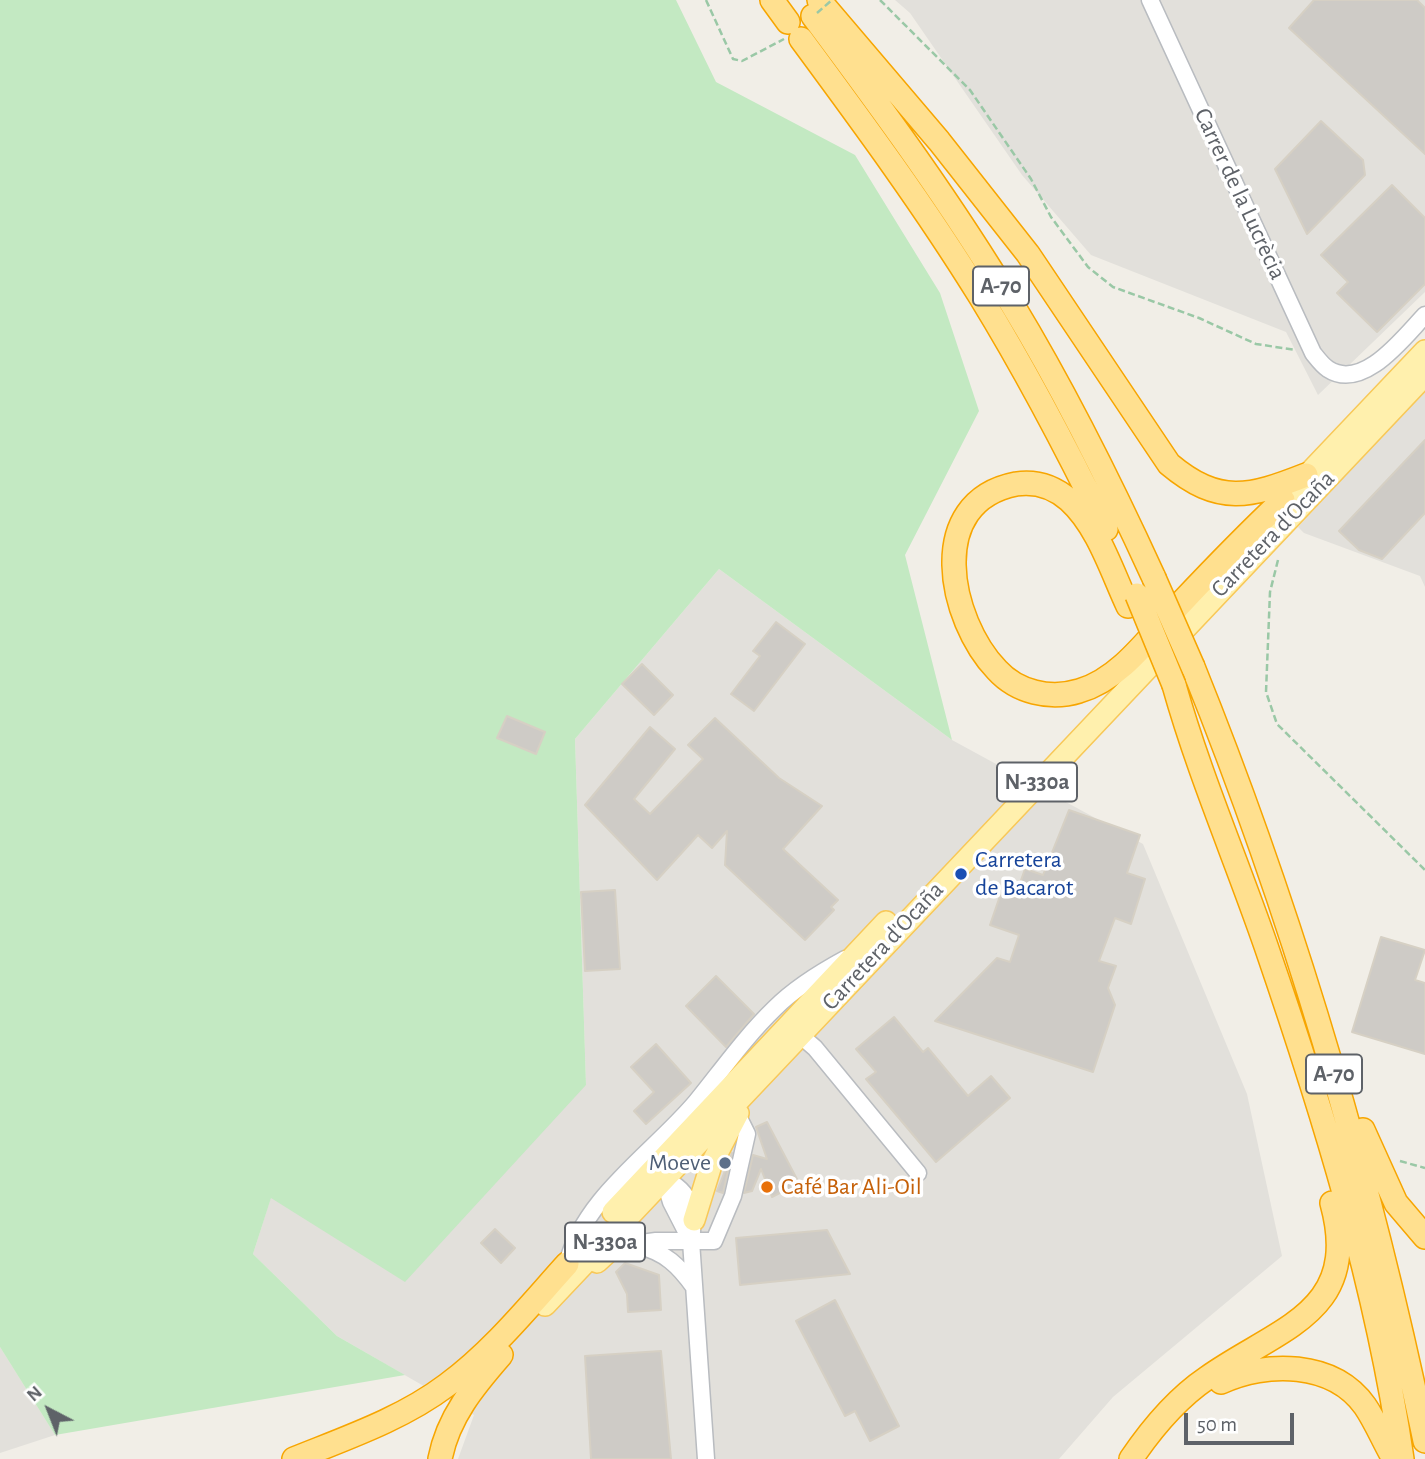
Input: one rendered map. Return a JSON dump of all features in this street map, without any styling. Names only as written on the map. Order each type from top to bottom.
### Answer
[{"type":"highway","name":"A-70","points":[[772,0],[805,17],[908,145],[1011,302],[1089,440],[1154,578],[1213,717],[1265,860],[1334,1071],[1378,1234],[1425,1441]]},
{"type":"highway","name":"A-70","points":[[805,17],[913,195],[986,305],[1062,440],[1184,721],[1266,948],[1318,1103],[1356,1243],[1397,1421],[1402,1459]]},
{"type":"highway","points":[[805,17],[939,141],[1028,254],[1169,464],[1202,487],[1226,495],[1250,495],[1306,475]]},
{"type":"highway","points":[[1133,601],[1083,515],[1058,491],[1044,485],[1023,483],[1003,487],[988,495],[972,510],[961,529],[955,552],[953,584],[972,639],[1003,677],[1018,687],[1039,694],[1060,695],[1080,691],[1116,672],[1283,500]]},
{"type":"highway","points":[[1213,717],[1253,793],[1333,1028],[1367,1142],[1396,1203],[1425,1237]]},
{"type":"highway","points":[[1131,1459],[1147,1436],[1183,1397],[1207,1378],[1306,1314],[1328,1292],[1332,1283],[1338,1248],[1336,1215],[1305,1101],[1302,1060]]},
{"type":"highway","points":[[294,1459],[368,1429],[447,1386],[502,1337],[573,1257]]},
{"type":"highway","points":[[440,1459],[444,1439],[457,1411],[482,1376],[545,1305]]},
{"type":"highway","points":[[1142,1459],[1158,1436],[1203,1393],[1244,1372],[1284,1367],[1310,1371],[1351,1391],[1365,1406],[1394,1459]]},
{"type":"main road","name":"Carretera d'Ocaña","points":[[573,1257],[856,952],[1118,682],[1306,475],[1425,351]]},
{"type":"main road","name":"Carretera d'Ocaña","points":[[545,1305],[1425,374]]},
{"type":"main road","points":[[573,1257],[652,1181],[664,1178],[666,1165],[807,1017],[838,973]]},
{"type":"main road","points":[[692,1231],[710,1165],[737,1114],[800,1035]]},
{"type":"main road","points":[[545,1305],[565,1295],[609,1251],[634,1244]]},
{"type":"street","name":"Carrer de la Lucrècia","points":[[1150,0],[1313,353],[1328,370],[1345,374],[1374,367],[1425,315]]},
{"type":"street","points":[[573,1257],[572,1244],[595,1209],[696,1102],[722,1065],[768,1016],[822,971],[856,952]]},
{"type":"street","points":[[800,1035],[815,1048],[918,1173]]},
{"type":"street","points":[[634,1244],[692,1231],[714,1241],[729,1206],[747,1134],[737,1114]]},
{"type":"street","points":[[664,1178],[685,1193],[692,1231],[706,1459]]},
{"type":"street","points":[[634,1244],[653,1249],[675,1262],[694,1287]]},
{"type":"path","points":[[706,0],[733,59],[742,61],[832,0]]},
{"type":"path","points":[[880,0],[970,90],[1031,179],[1051,217],[1088,267],[1113,287],[1199,318],[1255,344],[1313,353]]},
{"type":"path","points":[[1278,560],[1270,592],[1266,692],[1277,724],[1425,870]]},
{"type":"path","points":[[1400,1161],[1425,1168]]},
{"type":"shaded area","points":[[895,0],[1425,0],[1425,292],[1318,395],[1286,332],[1091,255],[1022,175],[910,13]]},
{"type":"shaded area","points":[[1425,389],[1425,587],[1420,576],[1304,533],[1298,527]]},
{"type":"shaded area","points":[[719,569],[952,740],[1143,844],[1247,1094],[1282,1256],[1113,1397],[1059,1459],[458,1459],[474,1415],[337,1336],[253,1254],[271,1197],[586,1085],[575,739]]},
{"type":"shaded area","points":[[0,1347],[55,1435],[0,1453]]},
{"type":"green space","points":[[0,0],[676,0],[716,82],[855,155],[940,293],[979,411],[905,555],[952,740],[719,569],[575,739],[586,1085],[405,1282],[271,1198],[253,1254],[337,1336],[405,1375],[55,1435],[0,1347]]},
{"type":"building","points":[[1314,0],[1417,0],[1425,8],[1425,154],[1289,28]]},
{"type":"building","points":[[1321,121],[1363,160],[1365,175],[1307,234],[1275,169]]},
{"type":"building","points":[[1392,185],[1425,218],[1425,284],[1377,332],[1337,293],[1348,282],[1321,255]]},
{"type":"building","points":[[1425,440],[1425,513],[1382,559],[1359,550],[1339,531]]},
{"type":"building","points":[[776,622],[805,644],[754,711],[731,694],[760,656],[753,651]]},
{"type":"building","points":[[642,664],[673,695],[654,715],[622,684]]},
{"type":"building","points":[[507,716],[545,732],[536,754],[497,738]]},
{"type":"building","points":[[715,718],[779,778],[822,806],[783,849],[838,900],[831,907],[834,910],[805,940],[725,865],[727,831],[712,848],[698,835],[657,880],[585,805],[650,727],[675,749],[634,799],[650,814],[703,759],[688,745]]},
{"type":"building","points":[[1069,810],[1140,835],[1127,873],[1145,879],[1131,924],[1115,918],[1099,961],[1116,966],[1108,988],[1115,1005],[1093,1072],[935,1021],[997,958],[1010,962],[1019,935],[990,925],[1001,893],[1015,897],[1025,869],[1043,875]]},
{"type":"building","points":[[615,890],[620,969],[585,971],[581,892]]},
{"type":"building","points":[[1381,937],[1425,950],[1415,980],[1425,983],[1425,1054],[1352,1032]]},
{"type":"building","points":[[716,976],[754,1014],[726,1047],[686,1006]]},
{"type":"building","points":[[894,1017],[923,1052],[928,1048],[968,1096],[991,1076],[1010,1098],[936,1162],[866,1079],[876,1072],[856,1049]]},
{"type":"building","points":[[656,1044],[691,1083],[646,1124],[634,1111],[654,1092],[631,1067]]},
{"type":"building","points":[[767,1122],[799,1183],[772,1197],[761,1169],[752,1191],[744,1193],[753,1155],[767,1159],[756,1127]]},
{"type":"building","points":[[732,1153],[723,1193],[717,1191]]},
{"type":"building","points":[[495,1229],[515,1248],[501,1263],[481,1243]]},
{"type":"building","points":[[827,1230],[850,1274],[740,1285],[736,1238]]},
{"type":"building","points":[[625,1263],[659,1275],[661,1310],[628,1312],[627,1294],[616,1272]]},
{"type":"building","points":[[835,1300],[899,1426],[870,1441],[855,1411],[845,1416],[796,1321]]},
{"type":"building","points":[[661,1351],[671,1459],[591,1459],[585,1356]]},
{"type":"place","name":"Carretera de Bacarot","points":[[961,874]]},
{"type":"place","name":"Moeve","points":[[725,1163]]},
{"type":"place","name":"Café Bar Ali-Oil","points":[[767,1187]]}]
